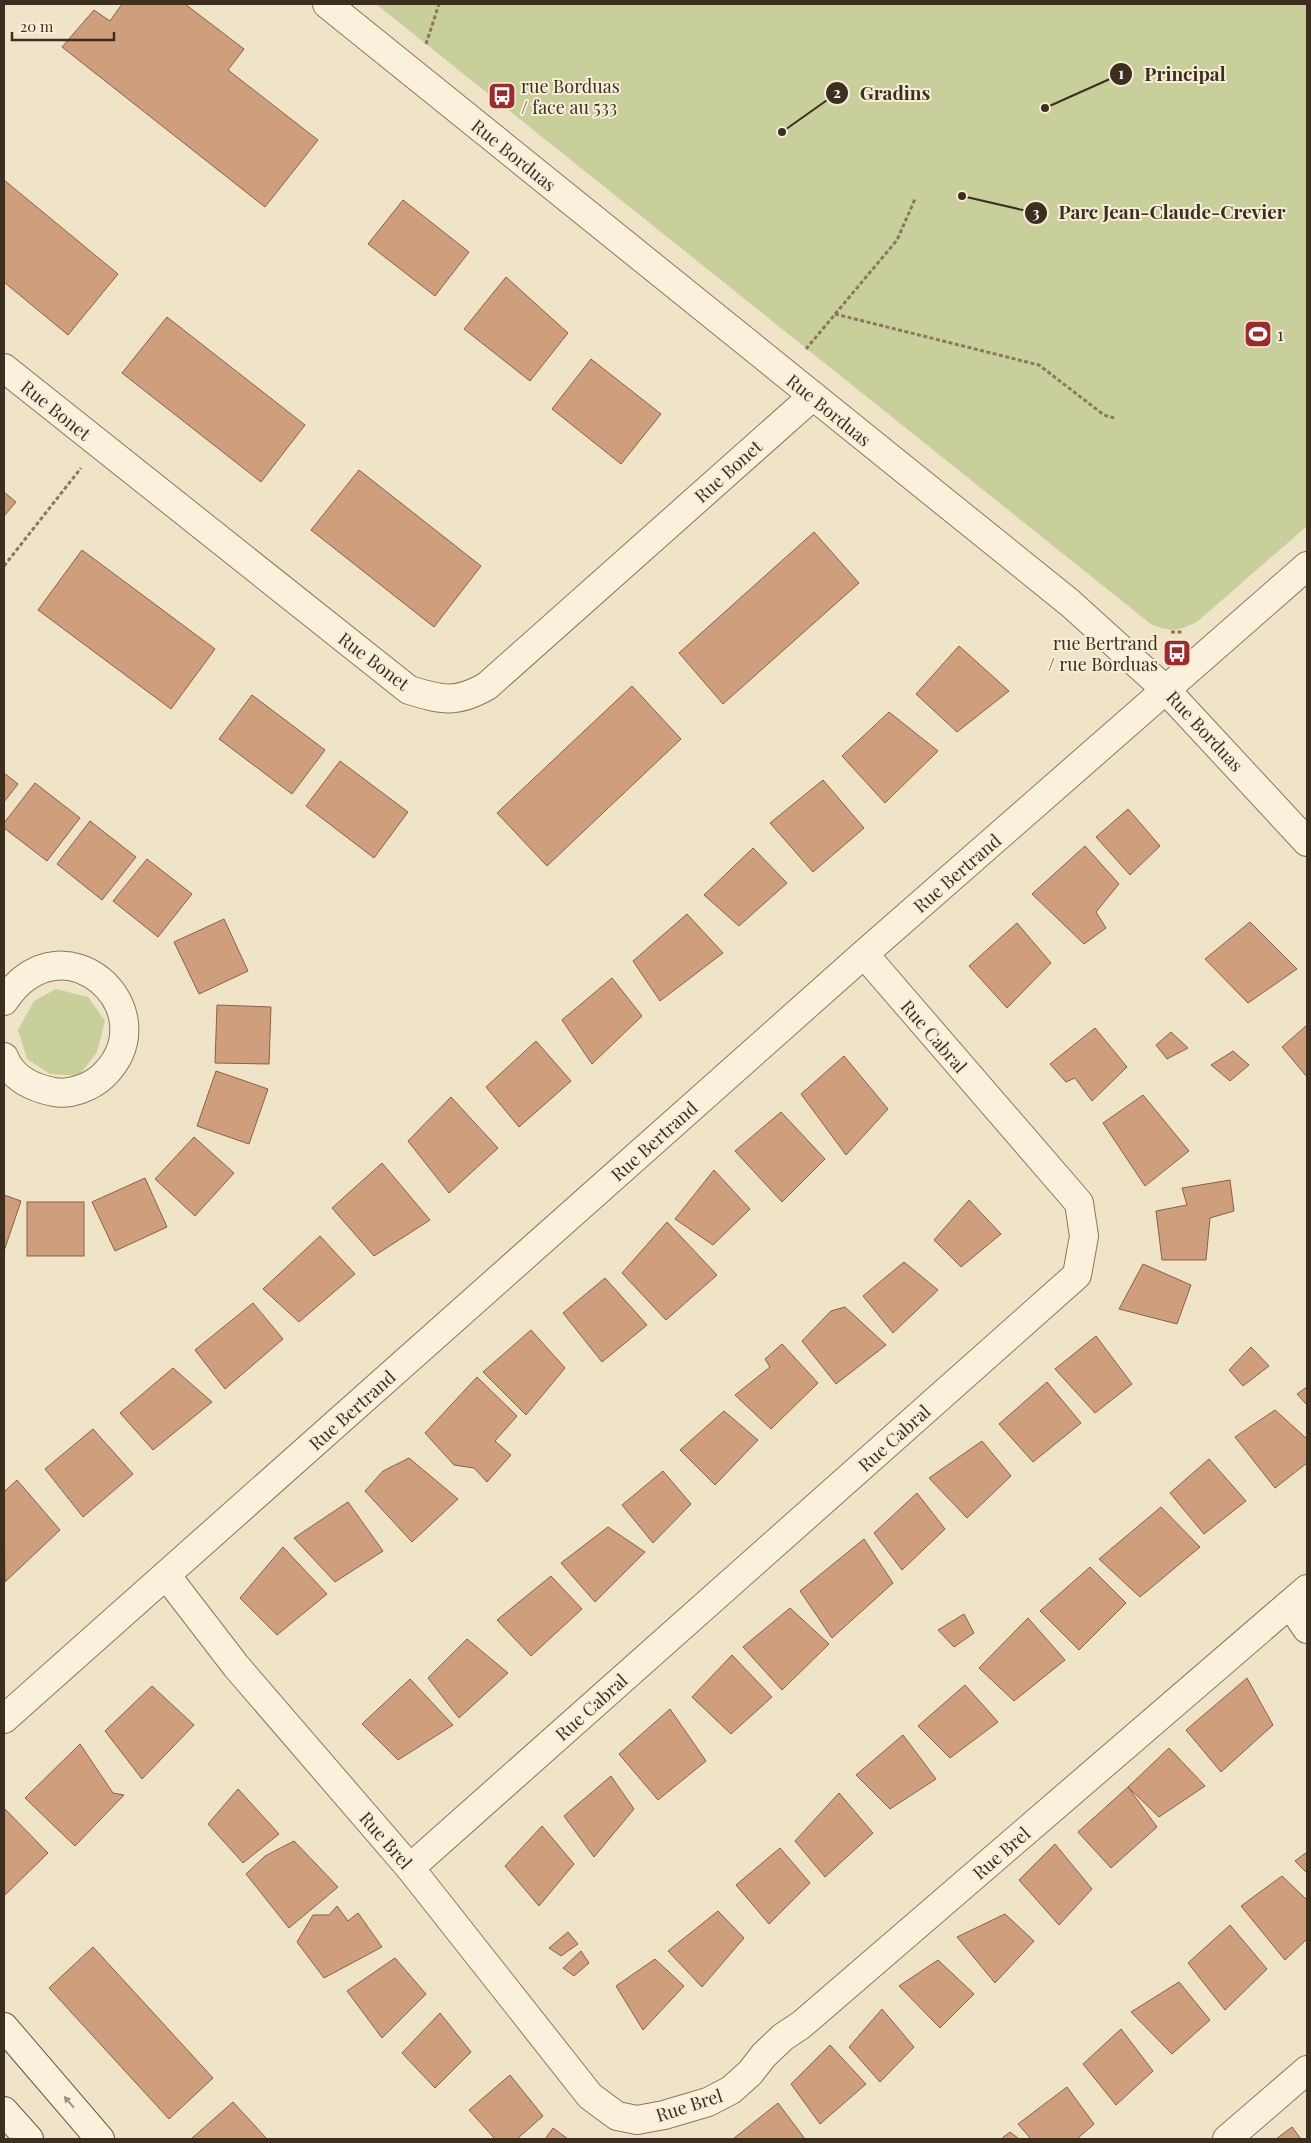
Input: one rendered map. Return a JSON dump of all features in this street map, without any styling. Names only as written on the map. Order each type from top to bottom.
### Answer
[{"type":"street","name":"Rue Borduas","points":[[326,4],[1070,602],[1166,690],[1307,842]]},
{"type":"street","name":"Rue Bonet","points":[[4,368],[409,690],[448,700],[470,696],[487,686],[812,396]]},
{"type":"street","name":"Rue Bertrand","points":[[4,1720],[864,954],[1307,566]]},
{"type":"street","name":"Rue Cabral","points":[[410,1868],[1078,1276],[1084,1236],[1079,1203],[864,954]]},
{"type":"street","points":[[4,1057],[20,1078],[38,1089],[58,1093],[78,1091],[97,1082],[112,1067],[122,1048],[124,1027],[120,1006],[109,987],[93,974],[73,966],[51,966],[31,972],[7,988]]},
{"type":"street","name":"Rue Brel","points":[[166,1575],[236,1666],[410,1868],[590,2096],[617,2116],[638,2120],[664,2115],[708,2102],[731,2090],[783,2037],[801,2025],[1299,1596]]},
{"type":"street","points":[[1299,1596],[1307,1629]]},
{"type":"street","points":[[4,2027],[100,2139]]},
{"type":"street","points":[[1227,2139],[1307,2070]]},
{"type":"street","points":[[4,2111],[29,2139]]},
{"type":"path","points":[[407,69],[426,44],[439,4]]},
{"type":"path","points":[[806,349],[897,240],[915,199]]},
{"type":"path","points":[[835,314],[1039,365],[1104,415],[1114,418]]},
{"type":"path","points":[[4,566],[99,445]]},
{"type":"green space","points":[[376,4],[1307,4],[1307,526],[1197,622],[1175,630],[1152,625]]},
{"type":"green space","points":[[56,989],[88,997],[105,1021],[97,1052],[79,1076],[50,1074],[27,1059],[18,1030],[34,1001]]},
{"type":"building","points":[[122,4],[185,4],[244,49],[228,70],[318,140],[265,207],[62,47],[94,10],[110,21]]},
{"type":"building","points":[[4,180],[118,274],[68,335],[4,282]]},
{"type":"building","points":[[403,200],[469,252],[435,296],[368,244]]},
{"type":"building","points":[[506,277],[568,333],[530,381],[464,329]]},
{"type":"building","points":[[167,317],[305,425],[261,482],[122,373]]},
{"type":"building","points":[[591,359],[661,414],[621,464],[552,409]]},
{"type":"building","points":[[359,470],[481,566],[434,627],[311,530]]},
{"type":"building","points":[[4,492],[16,502],[4,516]]},
{"type":"building","points":[[814,532],[859,583],[723,704],[679,653]]},
{"type":"building","points":[[82,550],[215,649],[171,709],[38,610]]},
{"type":"building","points":[[959,646],[1009,691],[957,732],[916,694]]},
{"type":"building","points":[[632,686],[681,739],[547,866],[497,813]]},
{"type":"building","points":[[252,695],[325,750],[292,794],[219,739]]},
{"type":"building","points":[[889,712],[938,751],[885,803],[842,756]]},
{"type":"building","points":[[340,761],[408,812],[374,858],[306,806]]},
{"type":"building","points":[[4,773],[18,784],[4,802]]},
{"type":"building","points":[[823,780],[864,828],[813,872],[770,823]]},
{"type":"building","points":[[35,783],[80,818],[47,861],[4,828],[4,823]]},
{"type":"building","points":[[1128,809],[1160,846],[1130,875],[1096,837]]},
{"type":"building","points":[[90,821],[136,857],[102,900],[57,864]]},
{"type":"building","points":[[1085,846],[1119,884],[1096,912],[1106,928],[1084,944],[1032,894]]},
{"type":"building","points":[[753,848],[787,883],[739,926],[704,895]]},
{"type":"building","points":[[147,859],[192,894],[158,937],[113,901]]},
{"type":"building","points":[[687,914],[723,953],[660,1001],[633,961]]},
{"type":"building","points":[[224,919],[248,971],[199,994],[174,942]]},
{"type":"building","points":[[1250,922],[1297,969],[1248,1003],[1205,959]]},
{"type":"building","points":[[1017,923],[1051,963],[1007,1008],[969,966]]},
{"type":"building","points":[[612,978],[642,1016],[592,1064],[562,1020]]},
{"type":"building","points":[[217,1005],[271,1007],[269,1064],[215,1063]]},
{"type":"building","points":[[1307,1025],[1307,1077],[1282,1047]]},
{"type":"building","points":[[1095,1028],[1127,1067],[1092,1101],[1075,1078],[1066,1082],[1050,1064]]},
{"type":"building","points":[[1171,1032],[1188,1048],[1167,1059],[1156,1045]]},
{"type":"building","points":[[536,1041],[571,1081],[519,1127],[486,1087]]},
{"type":"building","points":[[1233,1051],[1249,1065],[1230,1081],[1211,1065]]},
{"type":"building","points":[[844,1056],[888,1109],[846,1155],[801,1094]]},
{"type":"building","points":[[216,1071],[268,1089],[249,1144],[197,1126]]},
{"type":"building","points":[[1143,1095],[1189,1151],[1145,1186],[1103,1123]]},
{"type":"building","points":[[451,1097],[498,1148],[449,1193],[408,1141]]},
{"type":"building","points":[[781,1112],[825,1159],[782,1202],[735,1151]]},
{"type":"building","points":[[194,1137],[234,1173],[195,1216],[155,1179]]},
{"type":"building","points":[[382,1163],[430,1220],[374,1256],[332,1208]]},
{"type":"building","points":[[714,1170],[750,1209],[713,1245],[675,1219]]},
{"type":"building","points":[[145,1178],[167,1227],[115,1251],[92,1202]]},
{"type":"building","points":[[1230,1180],[1234,1211],[1210,1218],[1206,1260],[1162,1260],[1156,1211],[1187,1205],[1182,1188]]},
{"type":"building","points":[[4,1195],[21,1201],[4,1251]]},
{"type":"building","points":[[969,1200],[1001,1234],[961,1267],[934,1240]]},
{"type":"building","points":[[27,1202],[84,1202],[84,1256],[27,1256]]},
{"type":"building","points":[[667,1222],[717,1275],[666,1320],[622,1273]]},
{"type":"building","points":[[320,1236],[355,1274],[299,1322],[263,1289]]},
{"type":"building","points":[[904,1262],[938,1290],[893,1333],[863,1296]]},
{"type":"building","points":[[1143,1264],[1191,1285],[1177,1324],[1119,1309]]},
{"type":"building","points":[[605,1278],[647,1325],[602,1362],[563,1313]]},
{"type":"building","points":[[253,1303],[283,1339],[225,1389],[195,1350]]},
{"type":"building","points":[[845,1307],[886,1345],[836,1384],[802,1341],[831,1311]]},
{"type":"building","points":[[531,1330],[565,1368],[526,1415],[483,1372]]},
{"type":"building","points":[[1096,1336],[1132,1384],[1095,1413],[1055,1369]]},
{"type":"building","points":[[782,1344],[818,1383],[771,1429],[735,1395],[770,1367],[765,1359]]},
{"type":"building","points":[[1251,1347],[1269,1366],[1243,1386],[1229,1370]]},
{"type":"building","points":[[173,1368],[212,1402],[153,1450],[120,1413]]},
{"type":"building","points":[[477,1377],[517,1416],[495,1441],[511,1455],[487,1482],[474,1468],[454,1465],[425,1433]]},
{"type":"building","points":[[1047,1382],[1081,1423],[1033,1462],[999,1424]]},
{"type":"building","points":[[1307,1387],[1307,1405],[1297,1394]]},
{"type":"building","points":[[1275,1410],[1307,1439],[1307,1463],[1275,1488],[1235,1437]]},
{"type":"building","points":[[724,1411],[758,1440],[715,1485],[680,1450]]},
{"type":"building","points":[[93,1429],[133,1474],[83,1517],[45,1469]]},
{"type":"building","points":[[982,1441],[1011,1476],[967,1518],[929,1478]]},
{"type":"building","points":[[409,1458],[458,1499],[412,1542],[365,1491],[383,1471]]},
{"type":"building","points":[[1209,1459],[1246,1501],[1204,1534],[1170,1493]]},
{"type":"building","points":[[663,1471],[691,1504],[653,1543],[622,1505]]},
{"type":"building","points":[[17,1480],[60,1530],[5,1582],[4,1492]]},
{"type":"building","points":[[917,1493],[945,1529],[902,1570],[874,1533]]},
{"type":"building","points":[[348,1502],[383,1551],[335,1582],[294,1538]]},
{"type":"building","points":[[1161,1507],[1200,1547],[1140,1597],[1099,1559]]},
{"type":"building","points":[[608,1527],[645,1552],[595,1602],[561,1563]]},
{"type":"building","points":[[864,1539],[893,1583],[832,1638],[800,1591]]},
{"type":"building","points":[[283,1547],[327,1594],[277,1635],[240,1598]]},
{"type":"building","points":[[1090,1567],[1126,1603],[1079,1650],[1040,1611]]},
{"type":"building","points":[[551,1576],[582,1609],[531,1656],[497,1620]]},
{"type":"building","points":[[790,1608],[829,1644],[782,1690],[743,1647]]},
{"type":"building","points":[[964,1614],[974,1633],[954,1647],[938,1630]]},
{"type":"building","points":[[1028,1618],[1065,1660],[1014,1701],[979,1668]]},
{"type":"building","points":[[467,1639],[508,1673],[459,1718],[428,1678]]},
{"type":"building","points":[[732,1655],[772,1697],[731,1734],[692,1697]]},
{"type":"building","points":[[1247,1678],[1273,1725],[1221,1772],[1186,1730]]},
{"type":"building","points":[[410,1679],[453,1725],[398,1760],[362,1724]]},
{"type":"building","points":[[965,1685],[998,1722],[950,1758],[918,1726]]},
{"type":"building","points":[[152,1686],[194,1725],[142,1779],[105,1731]]},
{"type":"building","points":[[670,1709],[706,1761],[658,1800],[619,1754]]},
{"type":"building","points":[[903,1735],[936,1779],[890,1809],[856,1775]]},
{"type":"building","points":[[80,1744],[113,1793],[124,1795],[75,1846],[25,1798]]},
{"type":"building","points":[[1169,1748],[1205,1786],[1159,1817],[1128,1787]]},
{"type":"building","points":[[611,1776],[634,1809],[594,1857],[564,1816]]},
{"type":"building","points":[[1128,1787],[1157,1827],[1111,1868],[1078,1832]]},
{"type":"building","points":[[238,1789],[279,1834],[243,1863],[208,1824]]},
{"type":"building","points":[[839,1793],[873,1833],[825,1877],[795,1841]]},
{"type":"building","points":[[4,1808],[48,1853],[4,1896]]},
{"type":"building","points":[[542,1826],[574,1864],[539,1906],[505,1866]]},
{"type":"building","points":[[294,1841],[338,1887],[289,1928],[246,1874],[265,1856]]},
{"type":"building","points":[[1055,1844],[1092,1889],[1059,1925],[1019,1880]]},
{"type":"building","points":[[780,1848],[810,1883],[769,1924],[736,1885]]},
{"type":"building","points":[[1307,1852],[1307,1873],[1295,1861]]},
{"type":"building","points":[[1282,1876],[1307,1900],[1307,1939],[1285,1960],[1241,1906]]},
{"type":"building","points":[[337,1906],[348,1921],[358,1913],[382,1947],[324,1978],[297,1942],[313,1915],[329,1915]]},
{"type":"building","points":[[718,1911],[744,1938],[702,1987],[668,1951]]},
{"type":"building","points":[[1005,1914],[1034,1941],[995,1983],[957,1937]]},
{"type":"building","points":[[1230,1925],[1267,1969],[1225,2010],[1188,1963]]},
{"type":"building","points":[[568,1932],[578,1944],[561,1956],[549,1948]]},
{"type":"building","points":[[93,1947],[213,2078],[169,2119],[49,1988]]},
{"type":"building","points":[[581,1951],[589,1963],[574,1976],[563,1968]]},
{"type":"building","points":[[395,1958],[426,1994],[382,2038],[347,1991]]},
{"type":"building","points":[[655,1959],[684,1986],[643,2030],[616,1986]]},
{"type":"building","points":[[938,1960],[974,1994],[940,2028],[899,1986]]},
{"type":"building","points":[[1179,1982],[1210,2020],[1172,2054],[1131,2012]]},
{"type":"building","points":[[882,2009],[914,2047],[880,2082],[849,2047]]},
{"type":"building","points":[[440,2013],[471,2052],[435,2088],[402,2053]]},
{"type":"building","points":[[1121,2029],[1153,2071],[1116,2105],[1083,2064]]},
{"type":"building","points":[[830,2045],[866,2084],[820,2124],[791,2084]]},
{"type":"building","points":[[510,2075],[543,2116],[517,2139],[495,2139],[469,2110]]},
{"type":"building","points":[[1067,2087],[1094,2124],[1077,2139],[1031,2139],[1018,2124]]},
{"type":"building","points":[[233,2102],[267,2139],[191,2139]]},
{"type":"building","points":[[778,2103],[805,2139],[733,2139]]},
{"type":"building","points":[[1292,2127],[1301,2139],[1276,2139]]},
{"type":"building","points":[[553,2128],[568,2139],[545,2139]]},
{"type":"building","points":[[1010,2132],[1019,2139],[1001,2139]]},
{"type":"place","name":"rue Borduas / face au 533","points":[[502,96]]},
{"type":"place","name":"Principal","points":[[1045,108]]},
{"type":"place","name":"Gradins","points":[[782,132]]},
{"type":"place","name":"Parc Jean-Claude-Crevier","points":[[962,196]]},
{"type":"place","name":"1","points":[[1258,334]]},
{"type":"place","name":"rue Bertrand / rue Borduas","points":[[1177,653]]}]
